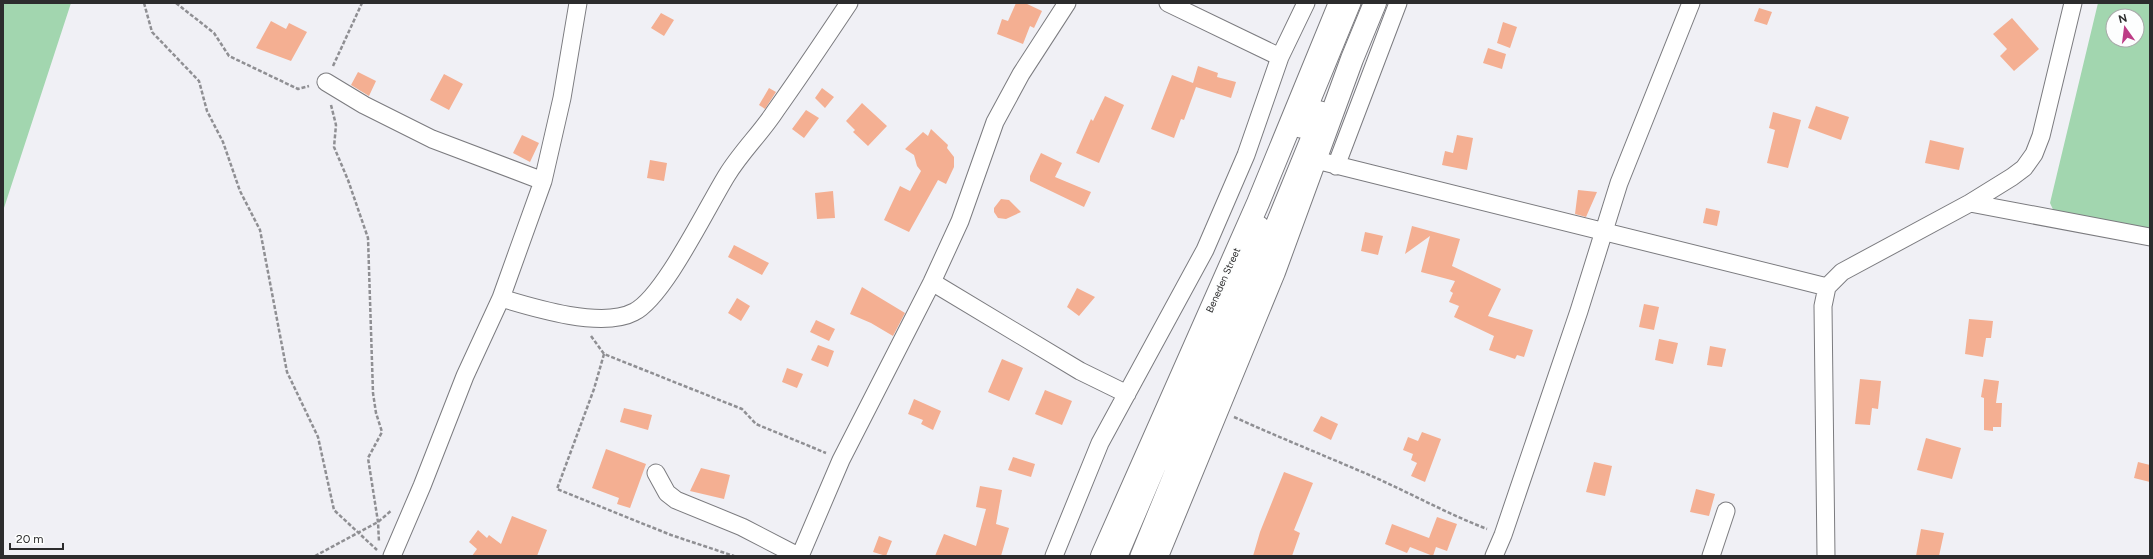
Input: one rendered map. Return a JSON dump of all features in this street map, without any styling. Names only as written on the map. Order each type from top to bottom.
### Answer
[{"type":"main road","name":"Beneden Street","points":[[1102,556],[1258,203],[1340,3]]},
{"type":"main road","points":[[1157,556],[1274,272],[1326,163],[1352,60],[1375,3]]},
{"type":"street","points":[[392,556],[422,486],[465,376],[501,298],[543,181],[562,98],[578,3]]},
{"type":"street","points":[[501,298],[545,311],[577,316],[614,318],[626,316],[646,304],[672,268],[727,175],[775,112],[849,3]]},
{"type":"street","points":[[656,472],[667,492],[676,500],[742,527],[799,556],[841,460],[932,282],[960,221],[995,122],[1021,74],[1067,3]]},
{"type":"street","points":[[1168,3],[1280,57]]},
{"type":"street","points":[[1054,556],[1100,443],[1205,250],[1246,155],[1280,57],[1306,3]]},
{"type":"street","points":[[1119,556],[1352,3]]},
{"type":"street","points":[[1139,556],[1365,3]]},
{"type":"street","points":[[1398,3],[1326,163],[1827,287]]},
{"type":"street","points":[[1494,556],[1503,535],[1619,183],[1691,3]]},
{"type":"street","points":[[1826,556],[1823,306],[1827,287],[1842,272],[1970,203],[2024,168],[2034,154],[2041,136],[2073,3]]},
{"type":"street","points":[[326,82],[364,104],[432,139],[543,181]]},
{"type":"street","points":[[1970,203],[2150,237]]},
{"type":"street","points":[[932,282],[1080,370],[1127,394]]},
{"type":"street","points":[[1711,556],[1726,511]]},
{"type":"path","points":[[144,3],[152,32],[199,81],[207,111],[223,142],[240,191],[260,230],[287,372],[318,437],[334,510],[379,552],[378,522],[368,458],[382,432],[376,413],[373,393],[368,238],[348,180],[334,147],[336,125],[326,82],[362,3]]},
{"type":"path","points":[[176,3],[214,33],[229,56],[298,89],[326,82]]},
{"type":"path","points":[[577,316],[604,354],[742,409],[756,424],[841,460]]},
{"type":"path","points":[[604,354],[594,389],[557,489],[671,535],[734,556]]},
{"type":"path","points":[[1218,410],[1304,449],[1361,471],[1453,516],[1503,535]]},
{"type":"path","points":[[315,556],[378,522],[394,508]]},
{"type":"green space","points":[[3,3],[71,3],[3,211]]},
{"type":"green space","points":[[2098,3],[2150,3],[2150,235],[2057,218],[2050,203]]},
{"type":"building","points":[[1016,3],[1025,3],[1042,11],[1034,28],[1030,26],[1023,44],[997,34],[1002,19],[1008,21]]},
{"type":"building","points":[[1759,8],[1772,12],[1767,25],[1754,21]]},
{"type":"building","points":[[661,13],[674,20],[664,36],[651,28]]},
{"type":"building","points":[[2012,18],[2039,49],[2014,71],[2000,56],[2007,49],[1993,34]]},
{"type":"building","points":[[271,21],[286,29],[289,23],[307,32],[291,61],[256,48]]},
{"type":"building","points":[[1503,22],[1517,27],[1510,48],[1497,43]]},
{"type":"building","points":[[1488,48],[1506,54],[1502,69],[1483,63]]},
{"type":"building","points":[[1198,66],[1218,73],[1217,77],[1236,82],[1231,98],[1196,87],[1184,120],[1181,119],[1174,138],[1151,129],[1172,75],[1193,83]]},
{"type":"building","points":[[358,72],[376,81],[369,96],[351,85]]},
{"type":"building","points":[[444,74],[463,84],[449,110],[430,100]]},
{"type":"building","points":[[769,88],[776,92],[765,109],[759,105]]},
{"type":"building","points":[[822,88],[834,97],[825,108],[815,98]]},
{"type":"building","points":[[1105,96],[1124,105],[1099,163],[1076,153],[1091,119],[1093,121]]},
{"type":"building","points":[[862,103],[887,126],[868,146],[853,132],[855,130],[846,121]]},
{"type":"building","points":[[1816,106],[1849,117],[1841,140],[1808,128]]},
{"type":"building","points":[[806,110],[819,118],[804,138],[792,129]]},
{"type":"building","points":[[1773,112],[1801,120],[1788,168],[1767,163],[1775,130],[1769,128]]},
{"type":"building","points":[[931,129],[948,145],[947,148],[954,157],[954,167],[946,184],[938,180],[909,232],[884,220],[900,186],[910,191],[921,171],[917,166],[914,155],[905,149],[923,132],[928,136]]},
{"type":"building","points":[[522,135],[539,143],[530,162],[513,153]]},
{"type":"building","points":[[1457,135],[1473,138],[1467,170],[1442,165],[1445,151],[1453,153]]},
{"type":"building","points":[[1930,140],[1964,148],[1959,170],[1925,163]]},
{"type":"building","points":[[1041,153],[1062,163],[1055,177],[1091,192],[1084,207],[1030,181],[1030,176]]},
{"type":"building","points":[[650,160],[667,163],[664,181],[647,178]]},
{"type":"building","points":[[1578,190],[1597,192],[1586,217],[1575,214]]},
{"type":"building","points":[[833,191],[835,218],[817,219],[815,193]]},
{"type":"building","points":[[1001,199],[1009,200],[1021,212],[1006,219],[998,218],[994,212],[994,208]]},
{"type":"building","points":[[1706,208],[1720,211],[1717,226],[1703,223]]},
{"type":"building","points":[[1412,226],[1460,239],[1452,266],[1501,289],[1488,316],[1533,330],[1524,357],[1517,355],[1515,359],[1489,350],[1494,336],[1454,317],[1459,306],[1449,302],[1453,293],[1450,291],[1455,281],[1421,272],[1430,236],[1405,254]]},
{"type":"building","points":[[1365,232],[1383,236],[1378,255],[1361,251]]},
{"type":"building","points":[[734,245],[769,263],[762,275],[728,257]]},
{"type":"building","points":[[862,287],[905,313],[893,336],[871,323],[850,314]]},
{"type":"building","points":[[1077,288],[1095,297],[1079,316],[1067,307]]},
{"type":"building","points":[[737,298],[750,306],[741,321],[728,313]]},
{"type":"building","points":[[1644,304],[1659,307],[1654,330],[1639,327]]},
{"type":"building","points":[[1969,319],[1993,321],[1991,338],[1986,338],[1983,357],[1965,354]]},
{"type":"building","points":[[816,320],[835,329],[829,341],[810,332]]},
{"type":"building","points":[[1659,339],[1678,343],[1673,364],[1655,360]]},
{"type":"building","points":[[818,345],[834,351],[828,367],[811,360]]},
{"type":"building","points":[[1710,346],[1726,349],[1722,367],[1707,365]]},
{"type":"building","points":[[1002,359],[1023,368],[1009,401],[988,392]]},
{"type":"building","points":[[787,368],[803,374],[797,388],[782,382]]},
{"type":"building","points":[[1860,379],[1881,381],[1878,409],[1872,408],[1870,425],[1855,424]]},
{"type":"building","points":[[1984,379],[1999,381],[1996,403],[2002,403],[2001,427],[1993,427],[1993,431],[1984,430],[1984,398],[1981,397]]},
{"type":"building","points":[[1045,390],[1072,401],[1062,425],[1035,414]]},
{"type":"building","points":[[914,399],[941,411],[933,430],[921,424],[923,420],[908,414]]},
{"type":"building","points":[[624,408],[652,415],[648,430],[620,422]]},
{"type":"building","points":[[1321,416],[1338,424],[1331,440],[1313,431]]},
{"type":"building","points":[[1422,432],[1441,439],[1425,482],[1411,476],[1417,463],[1411,460],[1413,454],[1403,450],[1408,437],[1418,441]]},
{"type":"building","points":[[1926,438],[1961,448],[1952,479],[1917,470]]},
{"type":"building","points":[[606,449],[646,464],[630,508],[617,504],[619,498],[592,488]]},
{"type":"building","points":[[1013,457],[1035,464],[1031,477],[1008,470]]},
{"type":"building","points":[[1594,462],[1612,466],[1605,496],[1586,492]]},
{"type":"building","points":[[2138,462],[2150,465],[2150,482],[2134,478]]},
{"type":"building","points":[[701,468],[730,475],[724,499],[690,491]]},
{"type":"building","points":[[1284,472],[1313,483],[1294,530],[1300,533],[1292,556],[1253,556],[1260,532]]},
{"type":"building","points":[[980,486],[1002,490],[996,524],[1009,528],[1001,556],[935,556],[944,534],[976,546],[986,509],[976,507]]},
{"type":"building","points":[[1696,489],[1715,494],[1709,516],[1690,512]]},
{"type":"building","points":[[512,516],[547,530],[537,556],[472,556],[477,549],[469,542],[478,530],[487,538],[489,535],[501,544]]},
{"type":"building","points":[[1437,517],[1457,524],[1447,551],[1436,547],[1433,556],[1410,547],[1407,553],[1385,544],[1392,524],[1429,538]]},
{"type":"building","points":[[1921,529],[1944,533],[1939,556],[1916,556]]},
{"type":"building","points":[[879,536],[892,541],[886,556],[873,552]]}]
